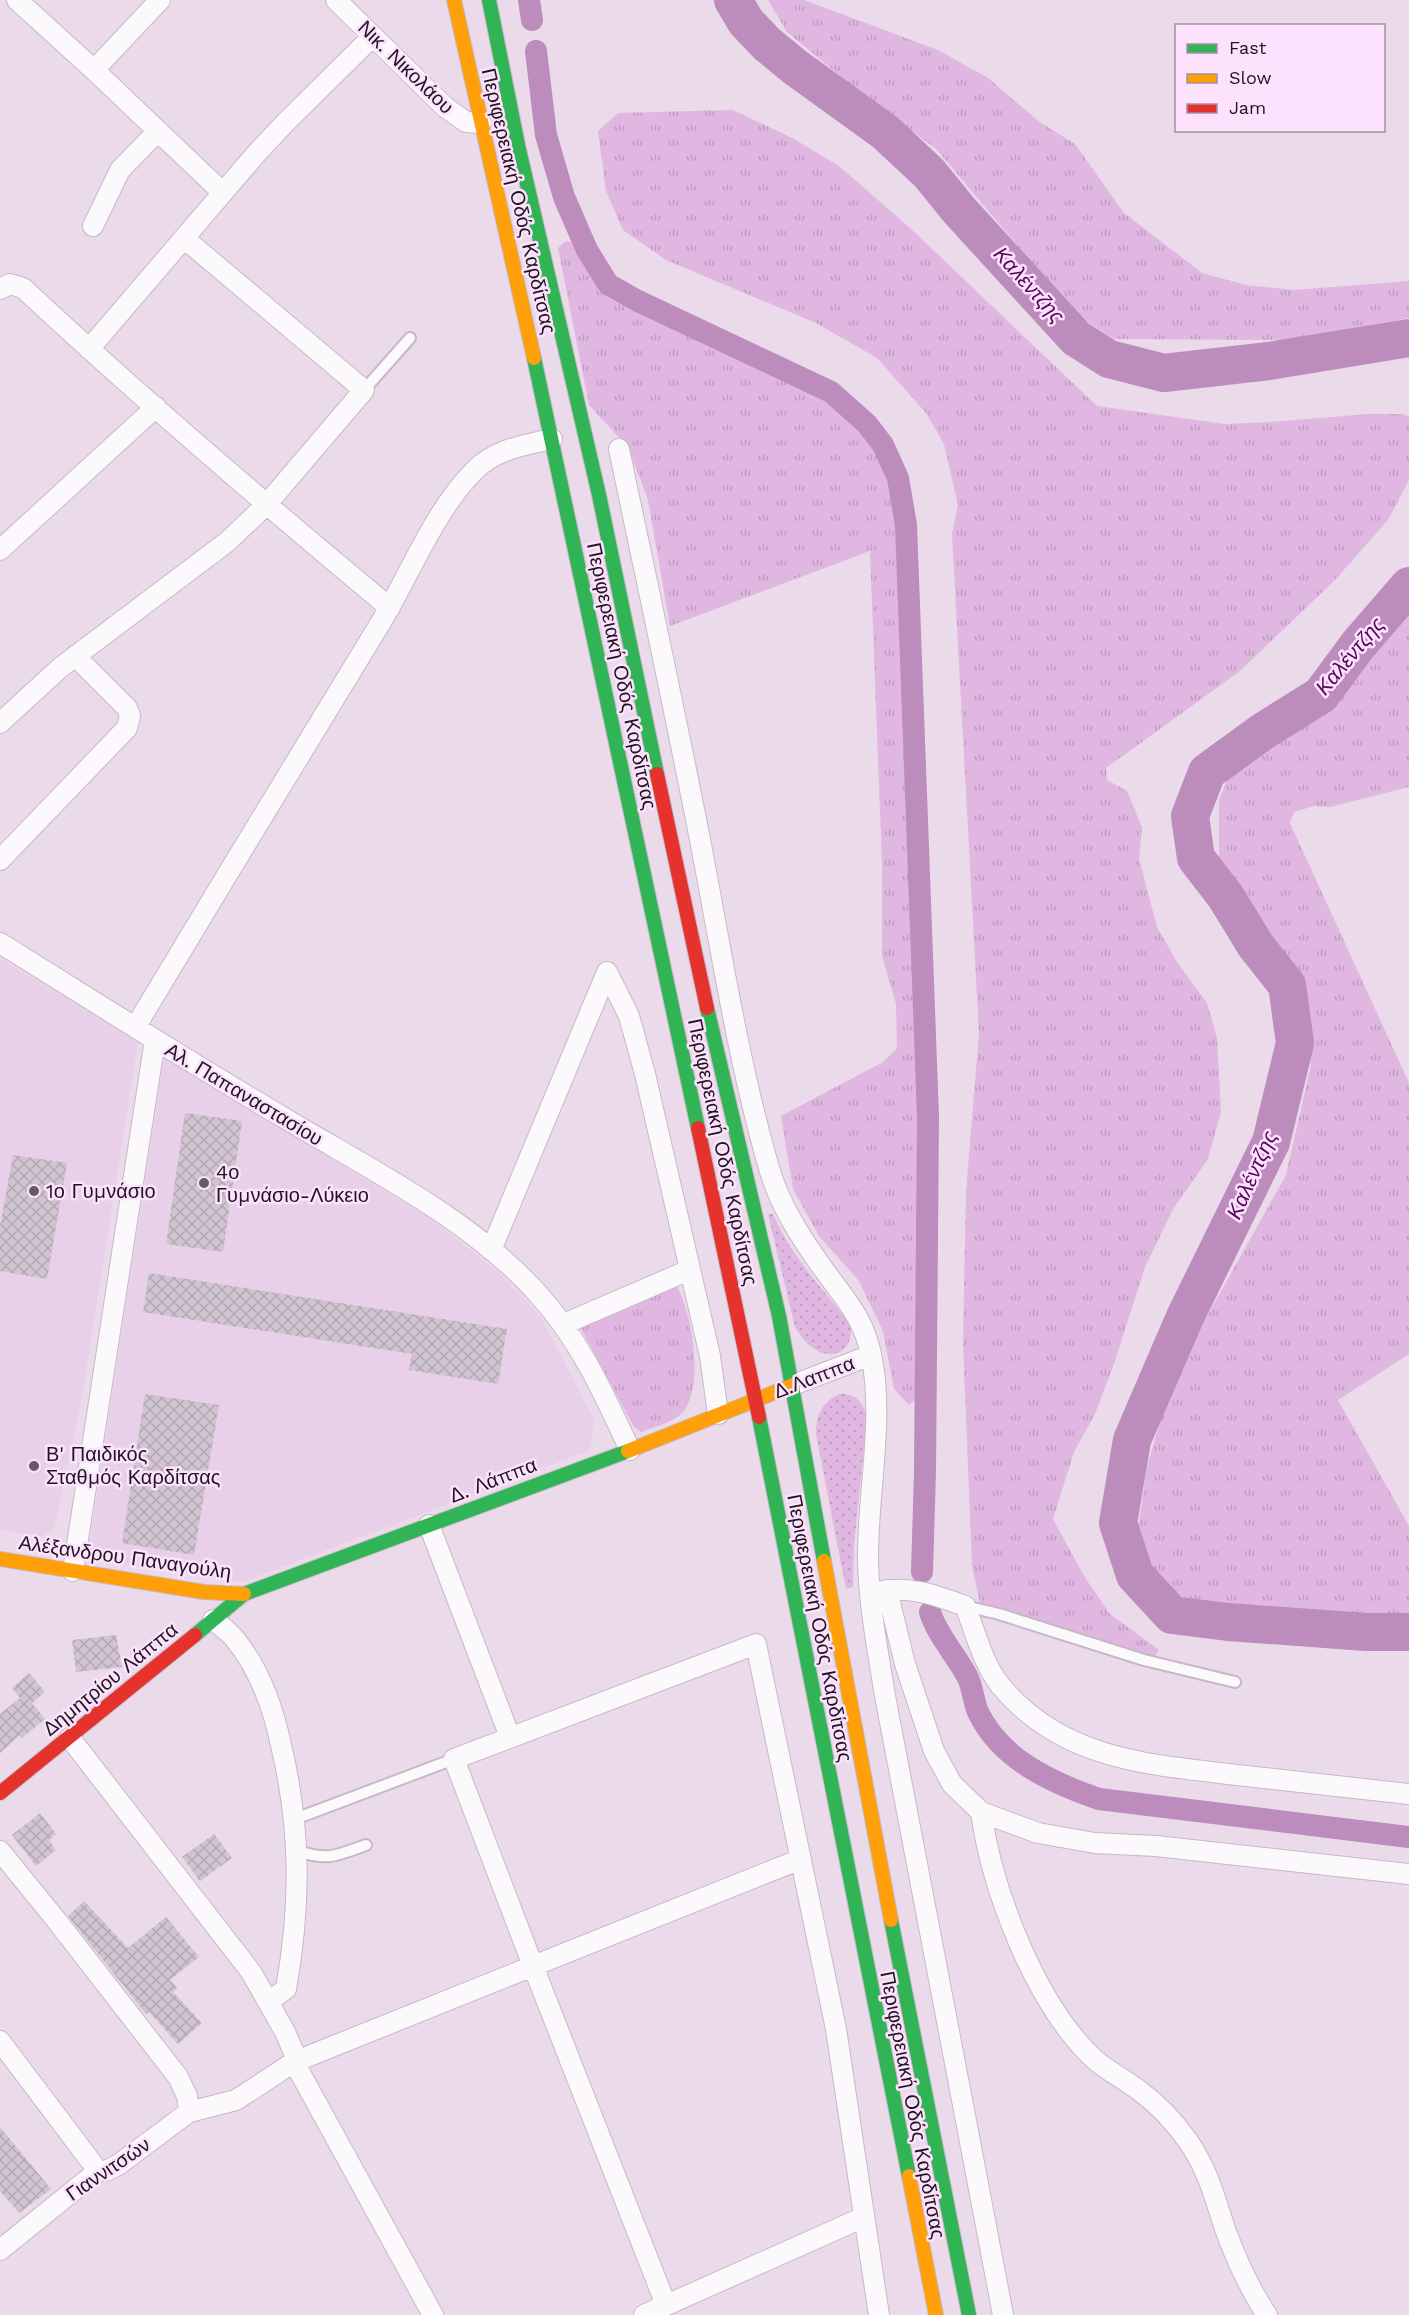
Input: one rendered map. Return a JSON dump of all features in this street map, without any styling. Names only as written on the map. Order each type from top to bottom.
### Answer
[{"type":"main road","name":"Περιφερειακή Οδός Καρδίτσας","points":[[454,0],[552,439],[756,1400],[936,2315]]},
{"type":"main road","name":"Περιφερειακή Οδός Καρδίτσας","points":[[489,0],[518,145],[599,495],[712,1038],[763,1246],[792,1385],[884,1884],[969,2315]]},
{"type":"main road","name":"Δ.Λαππα","points":[[756,1400],[792,1385]]},
{"type":"main road","name":"Δ. Λάππα","points":[[244,1594],[630,1450],[756,1400]]},
{"type":"main road","name":"Αλέξανδρου Παναγούλη","points":[[0,1559],[204,1592],[244,1594]]},
{"type":"main road","name":"Δημητρίου Λάππα","points":[[0,1793],[244,1594]]},
{"type":"street","points":[[17,0],[222,192]]},
{"type":"street","points":[[94,70],[160,0]]},
{"type":"street","name":"Νικ. Νικολάου","points":[[336,0],[445,107],[466,122],[481,123]]},
{"type":"street","points":[[88,349],[185,239],[222,192],[285,123],[372,37]]},
{"type":"street","points":[[93,226],[120,170],[158,131]]},
{"type":"street","points":[[0,723],[75,656],[227,542],[266,506],[364,390],[185,239]]},
{"type":"street","points":[[0,289],[10,284],[23,288],[88,349],[266,506],[390,608]]},
{"type":"street","points":[[0,550],[156,407]]},
{"type":"street","points":[[136,1026],[390,608],[453,494],[476,469],[499,453],[552,439]]},
{"type":"street","points":[[619,449],[740,1046],[767,1161],[785,1211],[815,1257],[852,1305],[862,1324],[872,1355],[875,1444],[868,1562],[906,1664],[933,1751],[952,1784],[981,1812],[1038,1833],[1095,1843],[1156,1846],[1409,1874]]},
{"type":"street","points":[[0,860],[127,729],[130,716],[127,708],[75,656]]},
{"type":"street","name":"Αλ. Παπαναστασίου","points":[[0,943],[155,1040],[427,1203],[491,1250],[537,1292],[564,1324],[586,1359],[630,1450]]},
{"type":"street","points":[[491,1250],[607,972],[629,1016],[645,1074],[710,1356],[718,1414]]},
{"type":"street","points":[[73,1571],[155,1040]]},
{"type":"street","points":[[564,1324],[689,1270]]},
{"type":"street","name":"Δ.Λαππα","points":[[792,1385],[872,1355]]},
{"type":"street","points":[[429,1525],[510,1737]]},
{"type":"street","points":[[879,1591],[920,1591],[965,1606],[980,1650],[999,1684],[1019,1706],[1042,1723],[1095,1752],[1152,1766],[1409,1794]]},
{"type":"street","points":[[879,1591],[885,1696],[1003,2315]]},
{"type":"street","points":[[213,1620],[233,1636],[245,1653],[267,1696],[283,1751],[295,1819],[297,1911],[286,1989],[268,2002]]},
{"type":"street","points":[[666,2305],[454,1759],[756,1644],[837,2029],[879,2315]]},
{"type":"street","points":[[70,1738],[235,1950],[268,2002],[295,2055],[294,2062],[432,2315]]},
{"type":"street","points":[[981,1812],[989,1854],[1017,1937],[1057,2017],[1095,2060],[1158,2105],[1186,2139],[1209,2178],[1242,2270],[1267,2315]]},
{"type":"street","points":[[0,1851],[172,2069],[183,2087],[189,2112],[236,2100],[294,2062],[801,1859]]},
{"type":"street","points":[[0,2041],[98,2171]]},
{"type":"street","name":"Γιαννιτσών","points":[[0,2250],[98,2171],[106,2171],[118,2166],[189,2112]]},
{"type":"street","points":[[644,2315],[864,2217]]},
{"type":"lane","points":[[364,390],[410,338]]},
{"type":"lane","points":[[965,1606],[999,1614],[1144,1660],[1235,1682]]},
{"type":"lane","points":[[295,1819],[454,1759]]},
{"type":"lane","points":[[297,1851],[325,1858],[366,1845]]},
{"type":"shaded area","points":[[0,958],[138,1042],[81,1403],[54,1529],[42,1537],[0,1529]]},
{"type":"shaded area","points":[[164,1058],[430,1218],[497,1271],[541,1317],[594,1420],[590,1450],[242,1582],[87,1559]]},
{"type":"green space","points":[[768,0],[804,0],[938,50],[988,78],[1038,121],[1075,144],[1124,213],[1202,273],[1246,285],[1294,290],[1409,281],[1409,318],[1290,340],[1114,339],[1075,314],[937,150],[845,80],[787,32]]},
{"type":"green space","points":[[733,110],[794,139],[839,166],[909,227],[1097,406],[1225,424],[1368,414],[1403,414],[1409,417],[1409,480],[1388,520],[1335,580],[1240,671],[1106,768],[1107,780],[1127,791],[1142,827],[1139,859],[1157,927],[1177,962],[1207,1003],[1217,1038],[1221,1112],[1208,1159],[1173,1209],[1145,1267],[1115,1361],[1095,1414],[1074,1452],[1053,1519],[1084,1576],[1110,1614],[1159,1650],[1153,1658],[980,1603],[972,1566],[963,1342],[966,1192],[979,1033],[952,534],[958,505],[944,444],[926,413],[877,358],[816,323],[666,260],[623,230],[606,191],[598,131],[618,113]]},
{"type":"green space","points":[[566,241],[576,243],[607,290],[829,396],[861,428],[876,447],[894,487],[902,546],[920,1123],[919,1396],[909,1405],[894,1389],[883,1331],[859,1281],[819,1236],[793,1189],[781,1116],[883,1062],[897,1048],[896,1004],[882,956],[882,863],[870,551],[670,626],[648,500],[628,447],[589,405],[558,248]]},
{"type":"green space","points":[[1409,601],[1409,787],[1330,807],[1314,806],[1294,812],[1290,823],[1409,1083],[1409,1354],[1338,1400],[1409,1526],[1409,1617],[1232,1611],[1193,1603],[1167,1588],[1147,1565],[1138,1529],[1147,1466],[1174,1375],[1286,1175],[1311,1065],[1297,982],[1219,858],[1219,800],[1231,770],[1312,717]]},
{"type":"green space","points":[[768,1214],[773,1214],[789,1244],[817,1284],[849,1322],[851,1335],[842,1351],[830,1354],[814,1349],[795,1327]]},
{"type":"green space","points":[[674,1282],[686,1309],[694,1347],[695,1366],[690,1400],[679,1416],[641,1432],[634,1427],[578,1323]]},
{"type":"green space","points":[[840,1394],[855,1397],[864,1408],[867,1418],[854,1544],[853,1587],[846,1589],[816,1434],[817,1421],[824,1405]]},
{"type":"building","name":"4ο Γυμνάσιο-Λύκειο","points":[[185,1113],[242,1121],[223,1252],[166,1244]]},
{"type":"building","name":"1ο Γυμνάσιο","points":[[13,1155],[67,1163],[47,1279],[0,1271],[0,1226]]},
{"type":"building","points":[[149,1273],[507,1329],[498,1384],[409,1370],[412,1354],[143,1312]]},
{"type":"building","points":[[145,1394],[219,1405],[194,1555],[122,1543]]},
{"type":"building","points":[[116,1635],[122,1667],[76,1672],[72,1640]]},
{"type":"building","points":[[29,1673],[45,1692],[32,1703],[45,1719],[22,1738],[20,1735],[0,1753],[0,1714],[20,1698],[12,1688]]},
{"type":"building","points":[[40,1813],[56,1834],[49,1840],[56,1850],[36,1866],[12,1835]]},
{"type":"building","points":[[214,1834],[232,1858],[200,1881],[182,1857]]},
{"type":"building","points":[[84,1901],[128,1948],[166,1917],[199,1957],[170,1980],[177,1988],[173,1992],[202,2023],[178,2044],[149,2012],[146,2014],[68,1916]]},
{"type":"building","points":[[0,2127],[51,2189],[19,2213],[0,2191]]},
{"type":"waterway","points":[[529,0],[532,20]]},
{"type":"waterway","name":"Καλέντζης","points":[[733,0],[746,22],[767,44],[885,132],[929,173],[959,210],[1076,338],[1109,359],[1164,373],[1269,361],[1409,338]]},
{"type":"waterway","points":[[536,51],[546,135],[564,197],[587,250],[608,284],[636,300],[831,392],[867,424],[883,445],[898,478],[906,525],[928,1117],[922,1572]]},
{"type":"waterway","name":"Καλέντζης","points":[[1409,586],[1358,645],[1321,695],[1262,732],[1207,772],[1190,816],[1196,858],[1226,897],[1256,946],[1287,985],[1295,1043],[1271,1142],[1185,1317],[1132,1440],[1118,1523],[1135,1575],[1172,1615],[1228,1622],[1366,1632],[1409,1632]]},
{"type":"waterway","points":[[930,1612],[937,1628],[967,1676],[978,1712],[988,1729],[1014,1756],[1029,1767],[1063,1785],[1099,1799],[1409,1837]]},
{"type":"traffic: fast","points":[[489,0],[518,145],[599,495],[657,774]]},
{"type":"traffic: fast","points":[[534,358],[698,1128]]},
{"type":"traffic: fast","points":[[707,1008],[779,1316],[824,1561]]},
{"type":"traffic: fast","points":[[759,1417],[909,2176]]},
{"type":"traffic: fast","points":[[195,1635],[244,1594],[628,1451]]},
{"type":"traffic: fast","points":[[891,1920],[969,2315]]},
{"type":"traffic: slow","points":[[454,0],[534,358]]},
{"type":"traffic: slow","points":[[628,1451],[793,1385]]},
{"type":"traffic: slow","points":[[0,1559],[204,1592],[244,1594]]},
{"type":"traffic: slow","points":[[824,1561],[891,1920]]},
{"type":"traffic: slow","points":[[909,2176],[936,2315]]},
{"type":"traffic: jam","points":[[657,774],[707,1008]]},
{"type":"traffic: jam","points":[[698,1128],[759,1417]]},
{"type":"traffic: jam","points":[[0,1793],[195,1635]]},
{"type":"place","name":"4ο Γυμνάσιο-Λύκειο","points":[[204,1183]]},
{"type":"place","name":"1ο Γυμνάσιο","points":[[34,1191]]},
{"type":"place","name":"Β' Παιδικός Σταθμός Καρδίτσας","points":[[34,1466]]}]
